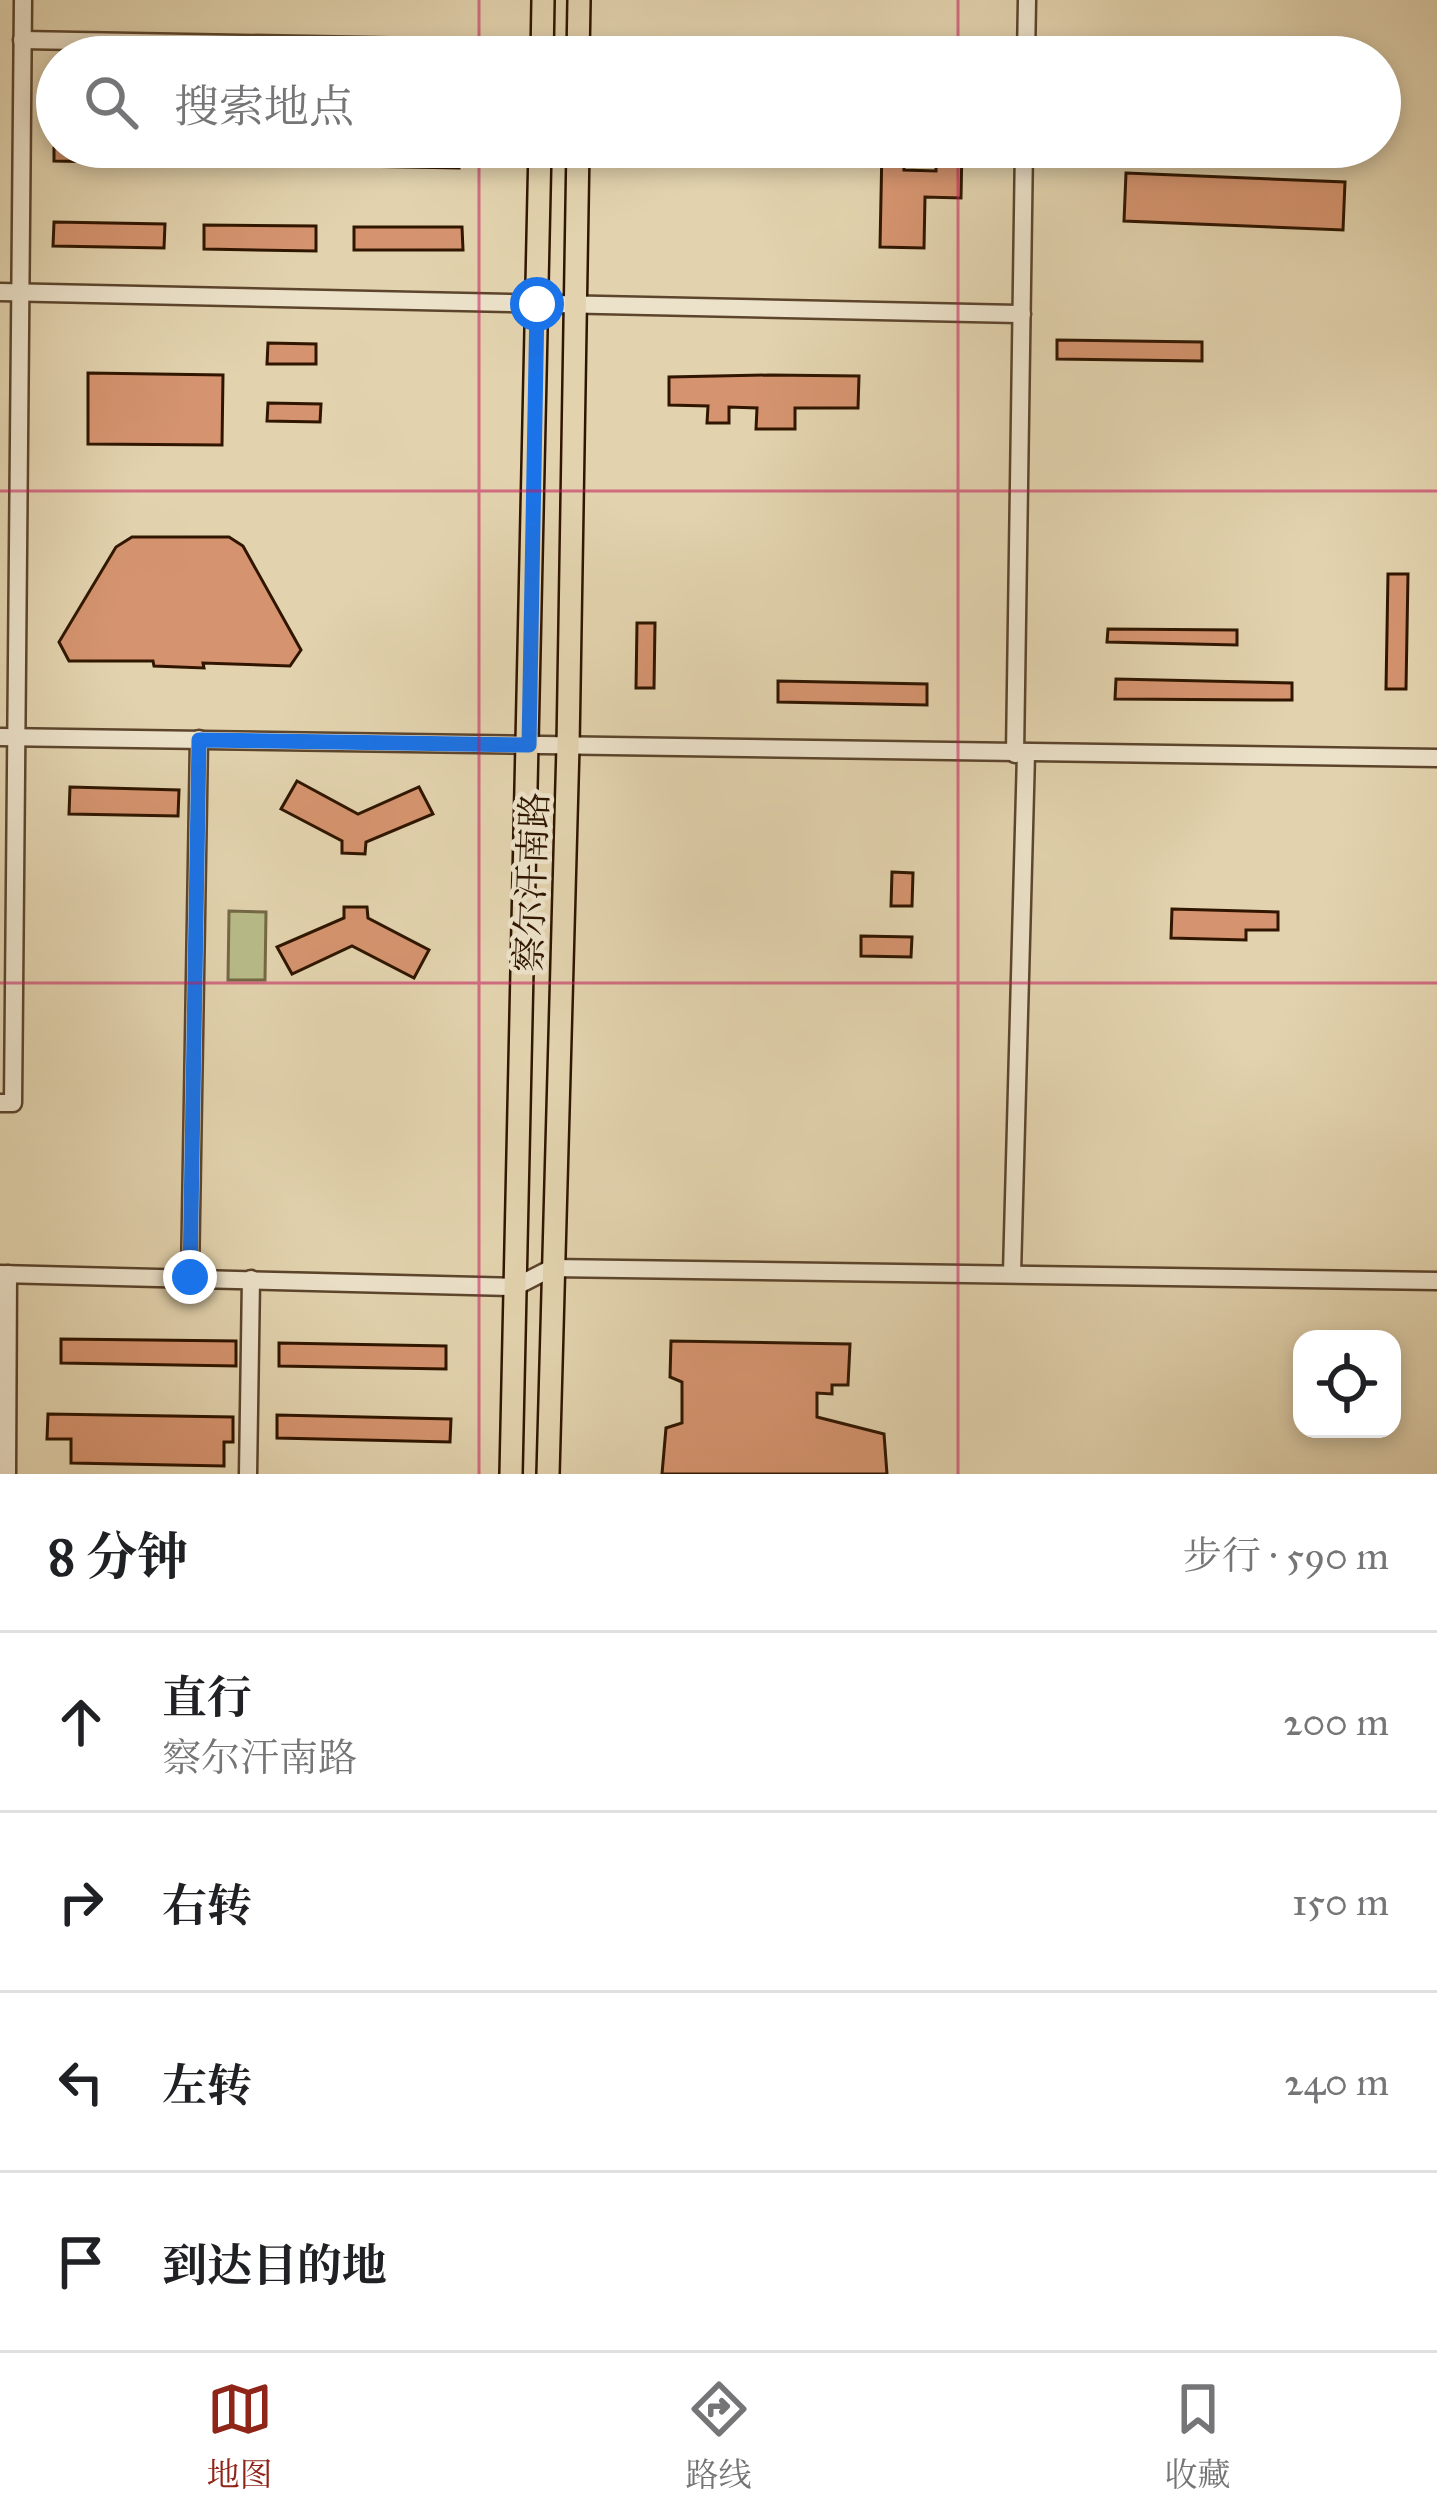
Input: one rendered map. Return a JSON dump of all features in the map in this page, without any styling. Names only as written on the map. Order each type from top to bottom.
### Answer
[{"type":"main road","points":[[542,0],[542,36]]},
{"type":"main road","points":[[578,36],[579,0]]},
{"type":"main road","name":"察尔汗南路","points":[[512,1474],[540,168]]},
{"type":"main road","name":"察尔汗南路","points":[[548,1474],[578,168]]},
{"type":"street","points":[[0,1103],[13,1103],[9,293],[23,0]]},
{"type":"street","points":[[1026,36],[1027,0]]},
{"type":"street","points":[[22,40],[36,40]]},
{"type":"street","points":[[1012,1274],[1024,168]]},
{"type":"street","points":[[9,293],[1022,314]]},
{"type":"street","points":[[9,737],[1437,758]]},
{"type":"street","points":[[190,1277],[199,740]]},
{"type":"street","points":[[7,1474],[4,1274],[515,1287],[552,1268],[1437,1281]]},
{"type":"street","points":[[248,1474],[251,1279]]},
{"type":"green space","points":[[229,911],[266,912],[265,980],[228,980]]},
{"type":"building","points":[[882,168],[962,168],[961,198],[925,197],[924,248],[880,247]]},
{"type":"building","points":[[1126,173],[1345,182],[1343,230],[1124,221]]},
{"type":"building","points":[[54,222],[165,224],[164,248],[53,246]]},
{"type":"building","points":[[204,225],[316,226],[316,251],[204,249]]},
{"type":"building","points":[[354,227],[462,227],[463,250],[354,250]]},
{"type":"building","points":[[1057,340],[1202,342],[1202,361],[1057,359]]},
{"type":"building","points":[[268,343],[316,344],[316,364],[267,364]]},
{"type":"building","points":[[88,373],[223,375],[222,445],[88,444]]},
{"type":"building","points":[[859,376],[858,408],[795,408],[795,429],[756,429],[757,408],[729,407],[729,423],[707,423],[708,406],[669,405],[669,377]]},
{"type":"building","points":[[268,403],[321,404],[320,422],[267,421]]},
{"type":"building","points":[[132,537],[229,537],[243,546],[301,650],[290,666],[203,663],[204,668],[154,666],[153,661],[69,661],[59,642],[116,547]]},
{"type":"building","points":[[1388,574],[1408,574],[1406,689],[1386,689]]},
{"type":"building","points":[[637,623],[655,623],[654,688],[636,688]]},
{"type":"building","points":[[1108,629],[1237,630],[1237,645],[1107,642]]},
{"type":"building","points":[[1116,679],[1292,683],[1292,700],[1115,699]]},
{"type":"building","points":[[778,681],[927,684],[927,705],[778,702]]},
{"type":"building","points":[[297,781],[358,814],[419,787],[433,814],[366,842],[365,854],[342,853],[342,841],[281,809]]},
{"type":"building","points":[[70,787],[179,790],[178,816],[69,814]]},
{"type":"building","points":[[892,872],[913,873],[912,906],[891,906]]},
{"type":"building","points":[[344,907],[367,907],[368,918],[429,950],[414,978],[352,946],[292,974],[277,947],[344,918]]},
{"type":"building","points":[[1172,909],[1278,912],[1278,930],[1246,930],[1246,940],[1171,938]]},
{"type":"building","points":[[861,936],[912,937],[911,957],[861,956]]},
{"type":"building","points":[[61,1339],[236,1341],[236,1366],[61,1363]]},
{"type":"building","points":[[671,1341],[850,1344],[848,1385],[832,1385],[832,1394],[817,1393],[817,1417],[884,1434],[887,1474],[662,1474],[666,1428],[682,1423],[682,1382],[670,1377]]},
{"type":"building","points":[[279,1343],[446,1346],[446,1369],[279,1366]]},
{"type":"building","points":[[48,1414],[233,1417],[233,1442],[224,1442],[224,1466],[71,1463],[71,1439],[47,1439]]},
{"type":"building","points":[[277,1415],[451,1419],[450,1442],[277,1438]]},
{"type":"route","points":[[190,1277],[199,740],[529,745],[537,304]]}]
